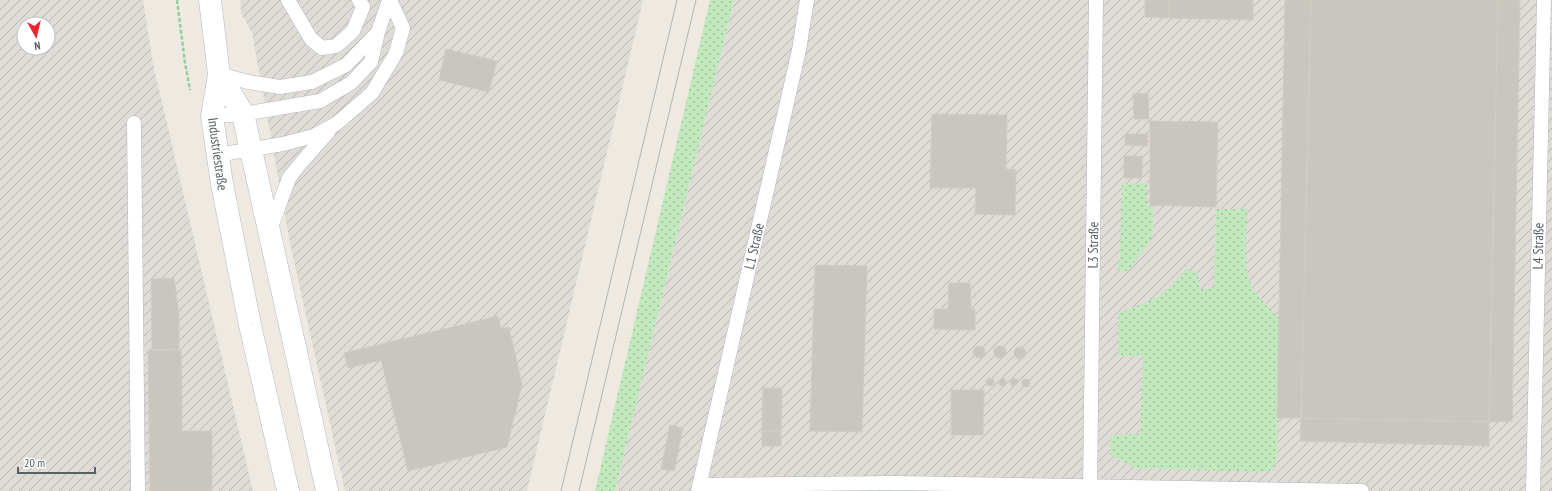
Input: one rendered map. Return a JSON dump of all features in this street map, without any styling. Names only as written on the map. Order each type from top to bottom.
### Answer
[{"type":"main road","points":[[210,0],[220,74]]},
{"type":"main road","name":"Industriestraße","points":[[220,74],[243,114],[327,491]]},
{"type":"main road","name":"Industriestraße","points":[[220,74],[212,116],[217,155],[250,325],[288,491]]},
{"type":"lane","points":[[288,0],[311,39],[322,48],[336,46],[353,31],[363,7],[359,0]]},
{"type":"lane","points":[[212,116],[243,114],[320,101],[351,83],[371,62],[378,32],[389,0]]},
{"type":"lane","points":[[269,232],[289,178],[336,124],[372,93],[396,53],[402,28],[389,0]]},
{"type":"lane","name":"L1 Straße","points":[[698,488],[799,50],[807,0]]},
{"type":"lane","name":"L3 Straße","points":[[1090,488],[1096,0]]},
{"type":"lane","name":"L4 Straße","points":[[1533,491],[1544,0]]},
{"type":"lane","points":[[220,74],[248,82],[280,87],[312,82],[346,65],[378,32]]},
{"type":"lane","points":[[134,123],[138,491]]},
{"type":"lane","points":[[217,155],[282,144],[314,136],[336,124]]},
{"type":"lane","points":[[698,488],[895,483],[1090,488],[1362,491]]},
{"type":"path","points":[[177,0],[185,63],[191,94]]},
{"type":"shaded area","points":[[0,0],[143,0],[153,64],[253,491],[0,491]]},
{"type":"shaded area","points":[[240,0],[643,0],[527,491],[345,491],[290,243],[252,33],[241,13]]},
{"type":"shaded area","points":[[734,0],[1552,0],[1552,491],[615,491]]},
{"type":"green space","points":[[710,0],[734,0],[615,491],[595,491]]},
{"type":"green space","points":[[1147,183],[1147,206],[1153,206],[1153,233],[1147,246],[1127,272],[1116,269],[1120,260],[1122,184]]},
{"type":"green space","points":[[1216,209],[1247,209],[1246,263],[1248,274],[1255,292],[1279,318],[1277,459],[1274,468],[1265,472],[1136,468],[1110,455],[1111,435],[1140,434],[1143,356],[1118,356],[1118,313],[1152,300],[1171,287],[1186,268],[1198,274],[1200,289],[1214,288]]},
{"type":"building","points":[[1145,0],[1169,0],[1169,18],[1145,17]]},
{"type":"building","points":[[1169,0],[1253,0],[1253,20],[1169,18]]},
{"type":"building","points":[[1285,0],[1311,0],[1301,418],[1277,418]]},
{"type":"building","points":[[1311,0],[1498,0],[1489,422],[1301,418]]},
{"type":"building","points":[[1498,0],[1520,0],[1512,421],[1489,422]]},
{"type":"building","points":[[446,49],[497,61],[489,92],[439,80]]},
{"type":"building","points":[[1148,93],[1149,119],[1134,119],[1133,94]]},
{"type":"building","points":[[932,114],[1007,115],[1006,169],[1016,170],[1015,215],[975,214],[976,188],[930,188]]},
{"type":"building","points":[[1150,121],[1218,122],[1216,207],[1150,205]]},
{"type":"building","points":[[1125,134],[1148,134],[1147,146],[1125,145]]},
{"type":"building","points":[[1124,156],[1142,156],[1142,178],[1124,178]]},
{"type":"building","points":[[815,265],[867,266],[862,432],[810,431]]},
{"type":"building","points":[[174,278],[179,314],[179,350],[152,350],[151,279]]},
{"type":"building","points":[[949,283],[970,283],[971,309],[975,309],[975,330],[934,329],[934,309],[948,309]]},
{"type":"building","points":[[498,316],[501,329],[509,327],[522,385],[507,447],[408,471],[381,360],[348,368],[344,353]]},
{"type":"building","points":[[979,346],[983,348],[985,352],[983,356],[979,358],[975,356],[973,352],[975,348]]},
{"type":"building","points":[[998,346],[1002,346],[1006,352],[1002,358],[998,358],[994,354],[994,350]]},
{"type":"building","points":[[1018,347],[1022,347],[1026,353],[1022,359],[1018,359],[1014,355],[1014,351]]},
{"type":"building","points":[[181,349],[182,431],[212,431],[212,491],[150,491],[148,350]]},
{"type":"building","points":[[988,378],[992,378],[994,382],[992,386],[988,386],[986,384],[986,380]]},
{"type":"building","points":[[1002,378],[1005,379],[1005,386],[1001,386],[999,384],[999,381]]},
{"type":"building","points":[[1014,378],[1018,380],[1018,383],[1015,386],[1012,386],[1010,382],[1011,379]]},
{"type":"building","points":[[1024,379],[1028,379],[1030,383],[1028,387],[1024,387],[1022,385],[1022,381]]},
{"type":"building","points":[[763,388],[782,388],[781,431],[762,431]]},
{"type":"building","points":[[951,390],[984,390],[983,435],[951,435]]},
{"type":"building","points":[[1301,418],[1489,422],[1489,446],[1300,441]]},
{"type":"building","points":[[670,425],[683,428],[674,471],[661,469]]},
{"type":"building","points":[[762,431],[781,431],[781,446],[762,446]]},
{"type":"tram line","points":[[561,491],[677,0]]},
{"type":"tram line","points":[[579,491],[696,0]]}]
